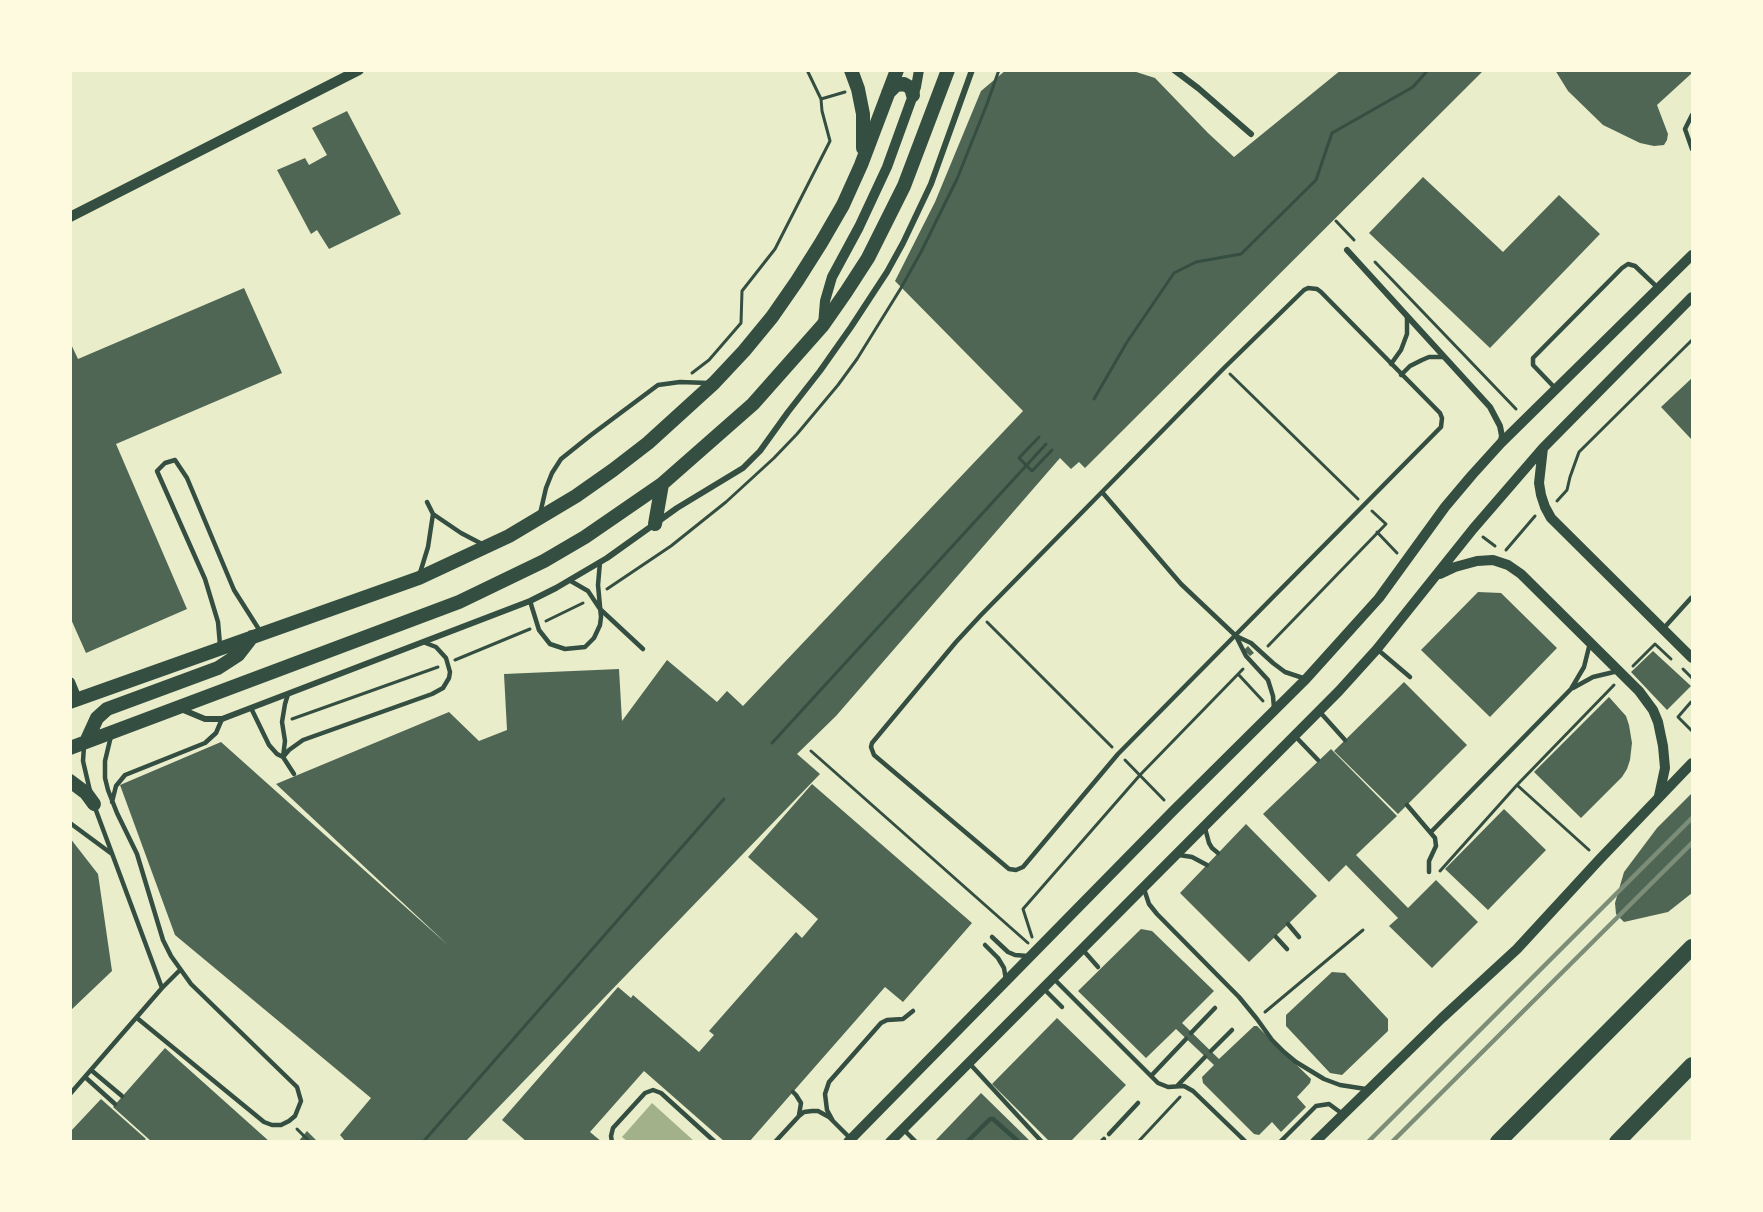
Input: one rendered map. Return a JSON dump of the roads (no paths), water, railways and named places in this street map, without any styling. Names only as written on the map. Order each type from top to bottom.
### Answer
[{"type":"highway","points":[[1497,1142],[1692,947]]},
{"type":"highway","points":[[1617,1142],[1692,1065]]},
{"type":"main road","points":[[851,70],[858,88],[863,114],[864,139],[861,165]]},
{"type":"main road","points":[[74,700],[419,578],[488,546],[538,519],[576,496],[648,443],[714,383],[744,351],[797,281],[843,205],[861,165],[897,70]]},
{"type":"main road","points":[[70,748],[448,606],[502,582],[585,537],[662,484],[753,404],[823,325],[852,283],[887,222],[919,149],[948,70]]},
{"type":"main road","points":[[888,93],[896,85],[904,84],[911,88],[913,95]]},
{"type":"main road","points":[[655,524],[662,484]]},
{"type":"main road","points":[[86,742],[97,718],[107,709],[218,668],[238,655],[257,635]]},
{"type":"main road","points":[[70,781],[86,793],[94,804]]},
{"type":"street","points":[[70,217],[360,70]]},
{"type":"street","points":[[823,325],[825,301],[832,278],[878,187],[913,95],[919,70]]},
{"type":"street","points":[[178,707],[205,719],[222,719],[530,601],[600,562],[699,494],[743,468],[756,456],[851,327],[886,272],[931,184],[972,70]]},
{"type":"street","points":[[1174,70],[1251,134]]},
{"type":"street","points":[[1347,250],[1490,407],[1500,426],[1501,444]]},
{"type":"street","points":[[849,1140],[1306,679],[1379,598],[1452,499],[1501,444],[1692,255]]},
{"type":"street","points":[[890,1142],[1359,671],[1473,529],[1543,447],[1690,303]]},
{"type":"street","points":[[1543,447],[1539,483],[1545,507],[1560,527],[1692,658]]},
{"type":"street","points":[[1435,578],[1455,567],[1485,560],[1502,562],[1521,574],[1647,700],[1658,722],[1664,746],[1665,768],[1658,798]]},
{"type":"street","points":[[70,682],[74,700]]},
{"type":"street","points":[[1315,1142],[1442,1018],[1517,949],[1692,763]]},
{"type":"lane","points":[[1692,115],[1685,129],[1692,149]]},
{"type":"lane","points":[[1556,389],[1535,368],[1533,358],[1625,266],[1632,264],[1635,266],[1659,289]]},
{"type":"lane","points":[[1313,288],[1321,292],[1391,364],[1440,413],[1441,427],[1118,754],[1023,867],[1013,870],[1006,867],[874,754],[871,747],[874,739],[981,615],[1304,290],[1313,288]]},
{"type":"lane","points":[[1391,364],[1404,342],[1408,325],[1407,316]]},
{"type":"lane","points":[[1401,375],[1410,366],[1429,357],[1444,357]]},
{"type":"lane","points":[[538,519],[546,488],[561,459],[658,385],[680,382],[714,383]]},
{"type":"lane","points":[[221,648],[218,622],[205,579],[157,471],[165,463],[175,460],[187,478],[234,590],[257,635]]},
{"type":"lane","points":[[1102,492],[1181,584],[1236,636],[1246,656],[1268,680],[1274,696],[1273,713]]},
{"type":"lane","points":[[427,502],[433,514],[461,533],[488,546]]},
{"type":"lane","points":[[419,578],[428,547],[433,514]]},
{"type":"lane","points":[[530,601],[542,636],[550,644],[565,649],[579,648],[590,643],[598,632],[601,617],[598,585],[600,562]]},
{"type":"lane","points":[[569,580],[588,591],[600,609],[643,649]]},
{"type":"lane","points":[[1663,629],[1691,598]]},
{"type":"lane","points":[[1236,636],[1256,646],[1285,672],[1306,679]]},
{"type":"lane","points":[[283,757],[303,740],[432,694],[442,688],[447,683],[450,672],[446,658],[436,647],[423,642]]},
{"type":"lane","points":[[1431,832],[1571,689],[1584,667],[1590,643]]},
{"type":"lane","points":[[1377,649],[1410,677]]},
{"type":"lane","points":[[1571,689],[1593,676],[1621,673]]},
{"type":"lane","points":[[283,757],[285,741],[282,722],[288,694]]},
{"type":"lane","points":[[251,708],[269,745],[283,757],[294,774]]},
{"type":"lane","points":[[1319,711],[1345,740]]},
{"type":"lane","points":[[112,802],[116,786],[125,775],[205,743],[216,733],[222,719]]},
{"type":"lane","points":[[113,732],[106,751],[105,778],[112,802],[137,854],[163,940],[180,970],[204,997],[297,1087],[301,1101],[295,1116],[281,1125],[264,1122],[137,1018]]},
{"type":"lane","points":[[1295,736],[1318,760]]},
{"type":"lane","points":[[86,742],[83,761],[94,804],[162,988]]},
{"type":"lane","points":[[1407,805],[1435,838],[1436,846],[1429,861],[1429,872]]},
{"type":"lane","points":[[70,823],[112,854]]},
{"type":"lane","points":[[1205,825],[1209,843],[1218,854]]},
{"type":"lane","points":[[1176,855],[1192,857],[1207,865]]},
{"type":"lane","points":[[1144,887],[1149,904],[1157,914],[1227,985],[1272,1040],[1296,1062],[1324,1079],[1340,1085],[1369,1090]]},
{"type":"lane","points":[[1288,924],[1299,937]]},
{"type":"lane","points":[[1276,936],[1287,949]]},
{"type":"lane","points":[[992,937],[1008,952],[1015,955],[1034,953]]},
{"type":"lane","points":[[984,945],[998,958],[1004,968],[1006,982]]},
{"type":"lane","points":[[1083,950],[1098,967]]},
{"type":"lane","points":[[70,1094],[180,970]]},
{"type":"lane","points":[[1054,978],[1151,1076],[1163,1086],[1178,1085],[1189,1088],[1246,1142]]},
{"type":"lane","points":[[1044,989],[1062,1007]]},
{"type":"lane","points":[[1191,1033],[1215,1008]]},
{"type":"lane","points":[[849,1140],[827,1110],[825,1094],[829,1082],[881,1023],[887,1020],[903,1019],[913,1011]]},
{"type":"lane","points":[[1211,1051],[1232,1030]]},
{"type":"lane","points":[[1151,1076],[1186,1039]]},
{"type":"lane","points":[[1178,1085],[1205,1057]]},
{"type":"lane","points":[[969,1063],[1042,1142]]},
{"type":"lane","points":[[91,1070],[122,1096]]},
{"type":"lane","points":[[85,1077],[115,1104]]},
{"type":"lane","points":[[612,1142],[614,1128],[645,1093],[653,1090],[661,1093],[715,1142]]},
{"type":"lane","points":[[793,1092],[801,1103],[799,1116]]},
{"type":"lane","points":[[1109,1134],[1138,1103]]},
{"type":"lane","points":[[1280,1142],[1316,1106],[1329,1104],[1344,1115]]},
{"type":"lane","points":[[775,1142],[804,1112],[818,1111],[833,1121]]},
{"type":"lane","points":[[967,1142],[988,1121],[993,1119],[997,1120],[1019,1142]]},
{"type":"lane","points":[[903,1129],[916,1142]]},
{"type":"railway","points":[[1368,1142],[1692,818]]},
{"type":"railway","points":[[1392,1142],[1692,843]]}]
